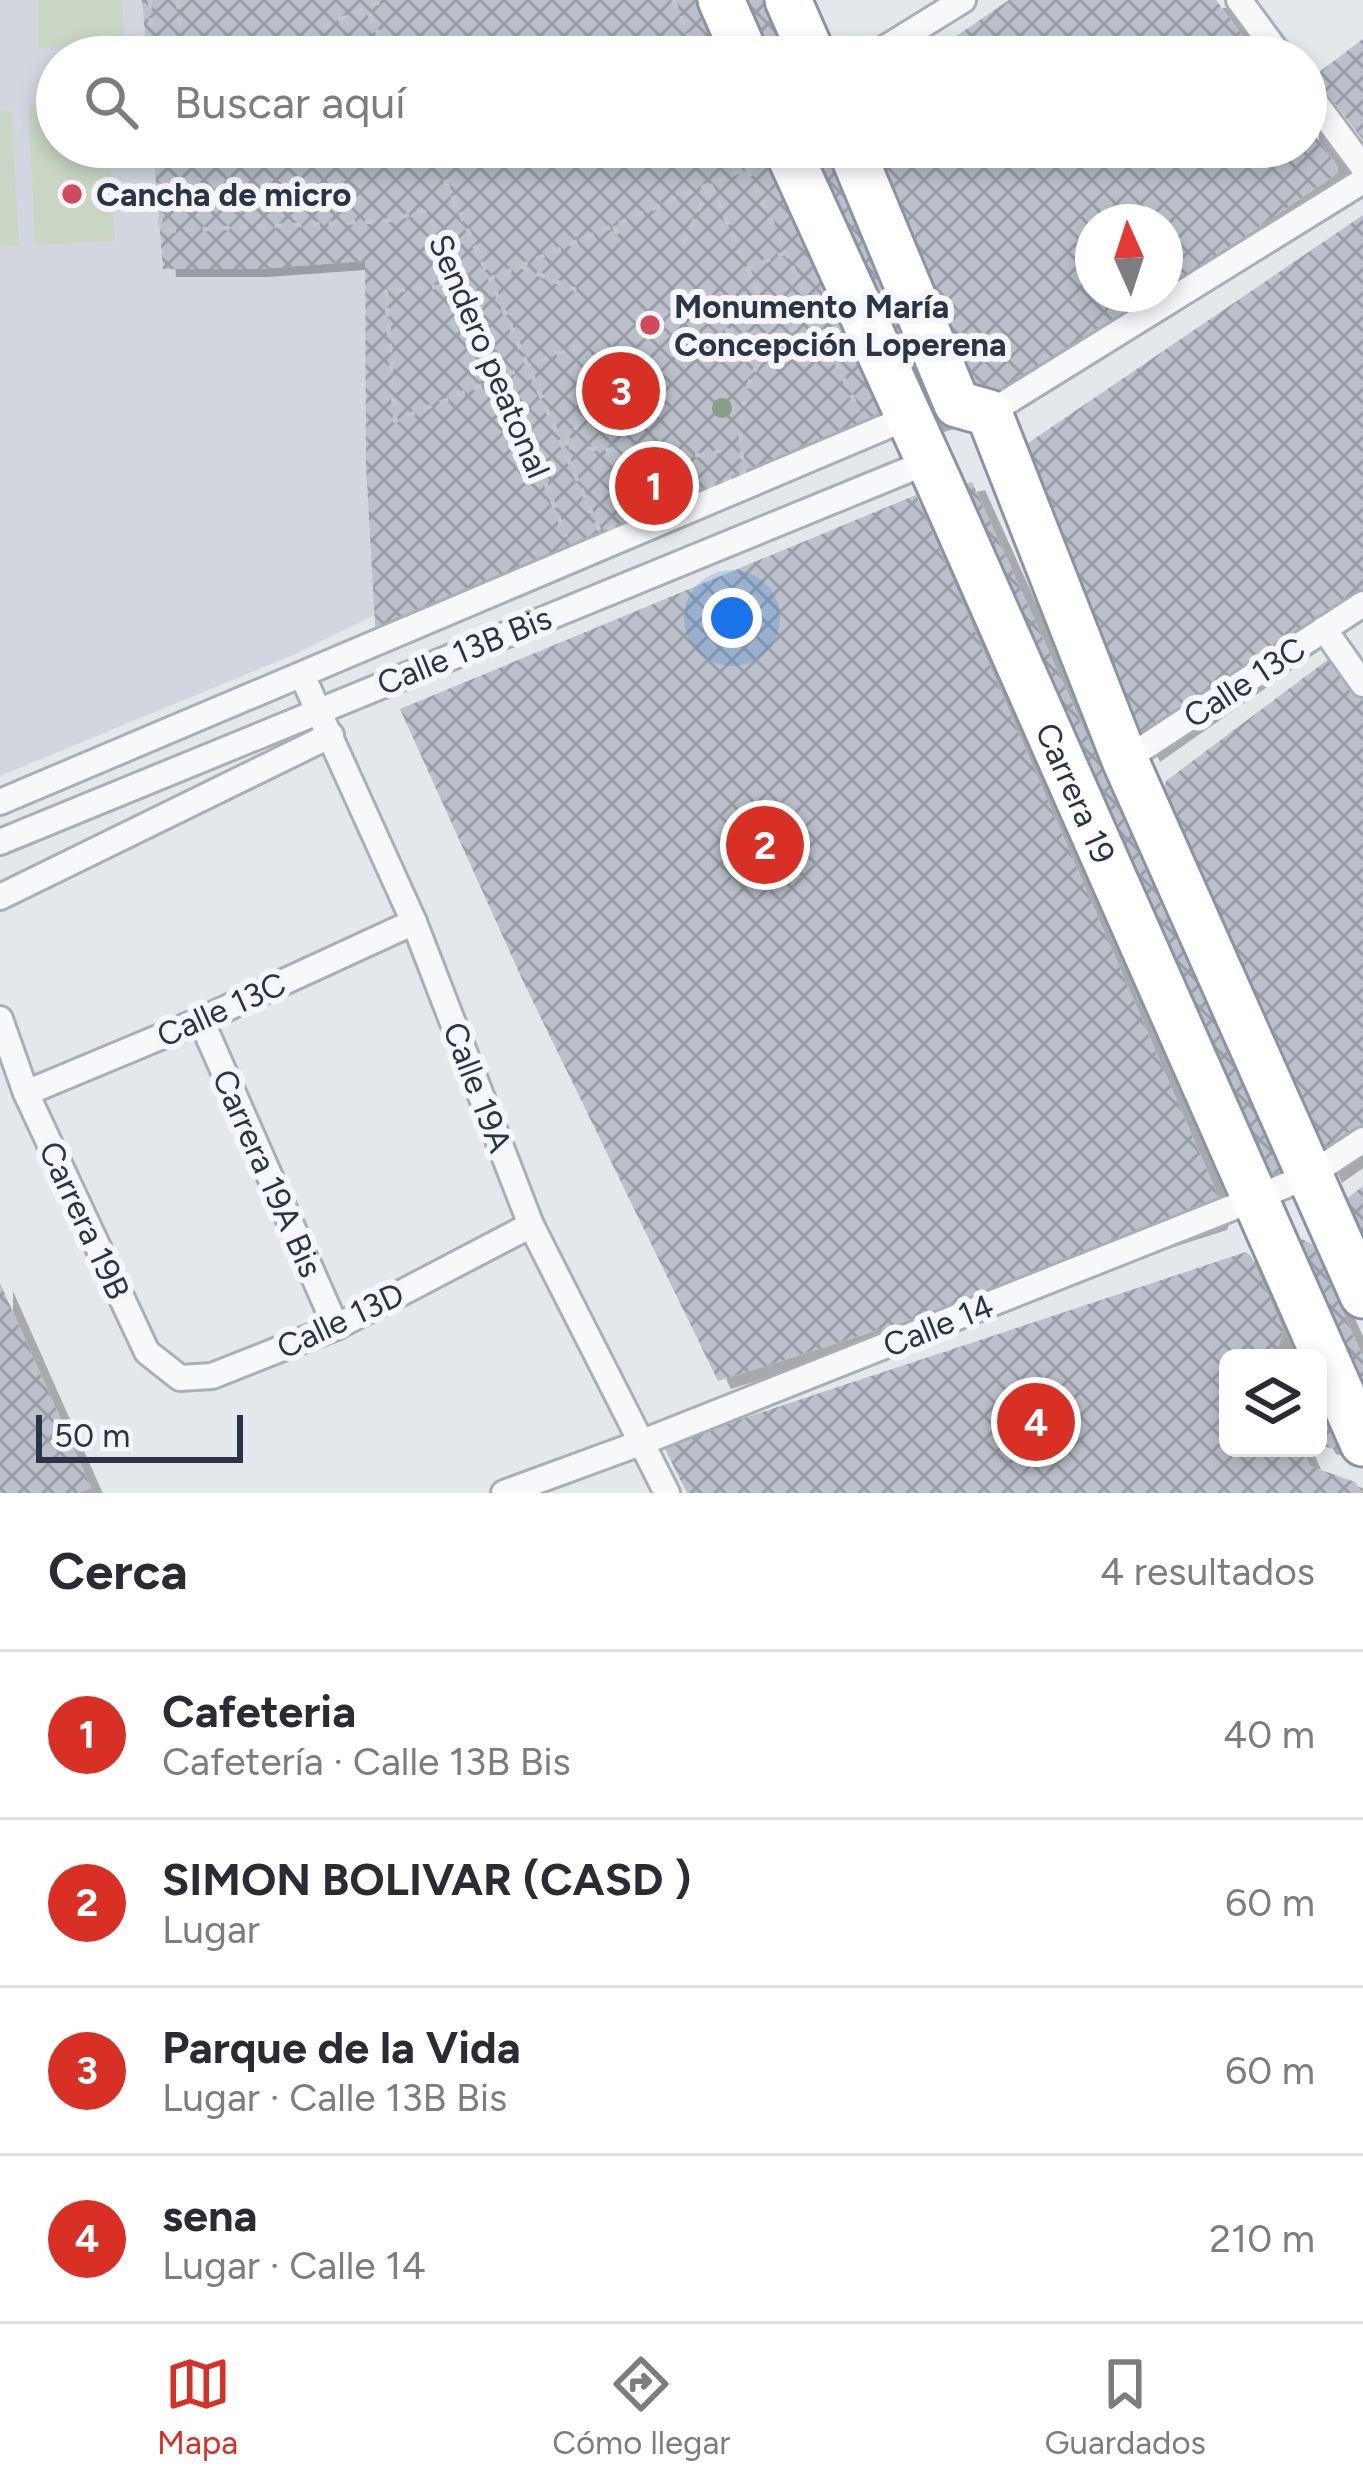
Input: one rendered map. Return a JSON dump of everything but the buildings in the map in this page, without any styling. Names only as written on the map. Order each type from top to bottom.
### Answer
[{"type":"highway","points":[[721,0],[737,36]]},
{"type":"highway","points":[[788,0],[803,36]]},
{"type":"highway","name":"Carrera 19","points":[[772,168],[910,417],[1363,1443]]},
{"type":"highway","points":[[859,168],[957,404],[989,412]]},
{"type":"highway","name":"Carrera 19","points":[[989,412],[1125,760],[1363,1295]]},
{"type":"street","points":[[906,36],[963,0]]},
{"type":"street","points":[[1239,0],[1266,36]]},
{"type":"street","points":[[1327,118],[1363,167]]},
{"type":"street","points":[[989,412],[1363,181]]},
{"type":"street","name":"Calle 13B Bis","points":[[0,802],[910,417]]},
{"type":"street","name":"Calle 13B Bis","points":[[0,842],[929,461]]},
{"type":"street","name":"Calle 13C","points":[[1125,760],[1363,604]]},
{"type":"street","points":[[1324,629],[1363,684]]},
{"type":"street","name":"Calle 19A","points":[[302,675],[414,922],[531,1226],[667,1493]]},
{"type":"street","points":[[0,897],[331,735]]},
{"type":"street","name":"Calle 13C","points":[[26,1093],[201,1020],[414,922]]},
{"type":"street","name":"Carrera 19B","points":[[0,1019],[26,1093],[147,1352]]},
{"type":"street","name":"Carrera 19A Bis","points":[[201,1020],[335,1327]]},
{"type":"street","name":"Calle 14","points":[[504,1493],[644,1442],[1254,1199],[1310,1175],[1363,1140]]},
{"type":"street","name":"Calle 13D","points":[[147,1352],[180,1378],[212,1376],[335,1327],[531,1226]]},
{"type":"path","points":[[150,0],[151,36]]},
{"type":"path","points":[[178,0],[180,36]]},
{"type":"path","points":[[303,36],[384,0]]},
{"type":"path","points":[[673,0],[689,36]]},
{"type":"path","points":[[368,13],[379,36]]},
{"type":"path","name":"Sendero peatonal","points":[[157,168],[161,231],[386,221],[422,211],[430,217],[485,342],[488,364],[524,427],[574,559]]},
{"type":"path","name":"Sendero peatonal","points":[[440,168],[600,532],[744,473],[741,416],[745,398],[759,363],[779,340]]},
{"type":"path","points":[[490,279],[743,168]]},
{"type":"path","points":[[768,168],[785,252],[864,423]]},
{"type":"path","points":[[684,244],[710,184]]},
{"type":"path","points":[[710,184],[779,340]]},
{"type":"path","points":[[614,226],[621,243]]},
{"type":"path","points":[[748,268],[785,252]]},
{"type":"path","points":[[520,266],[576,290]]},
{"type":"path","name":"Sendero peatonal","points":[[460,285],[386,291],[395,421],[579,345]]},
{"type":"path","points":[[725,330],[779,340],[814,313]]},
{"type":"path","points":[[609,377],[563,447],[711,456],[722,448]]},
{"type":"shaded area","points":[[0,0],[142,0],[145,36],[36,36],[36,168],[155,168],[163,269],[365,261],[366,465],[385,610],[293,655],[0,776]]},
{"type":"green space","points":[[38,0],[122,0],[124,36],[38,36]]},
{"type":"green space","name":"Cancha de micro","points":[[36,106],[36,168],[110,168],[115,241],[35,245],[29,107]]},
{"type":"green space","name":"Cancha de micro","points":[[0,111],[11,111],[19,245],[0,246]]},
{"type":"place","name":"Cancha de micro","points":[[72,194]]},
{"type":"place","name":"Monumento María Concepción Loperena","points":[[650,325]]},
{"type":"place","name":"Parque de la Vida","points":[[621,391]]},
{"type":"place","name":"Cafeteria","points":[[654,486]]},
{"type":"place","name":"SIMON BOLIVAR (CASD )","points":[[765,845]]},
{"type":"place","name":"sena","points":[[1036,1422]]}]
